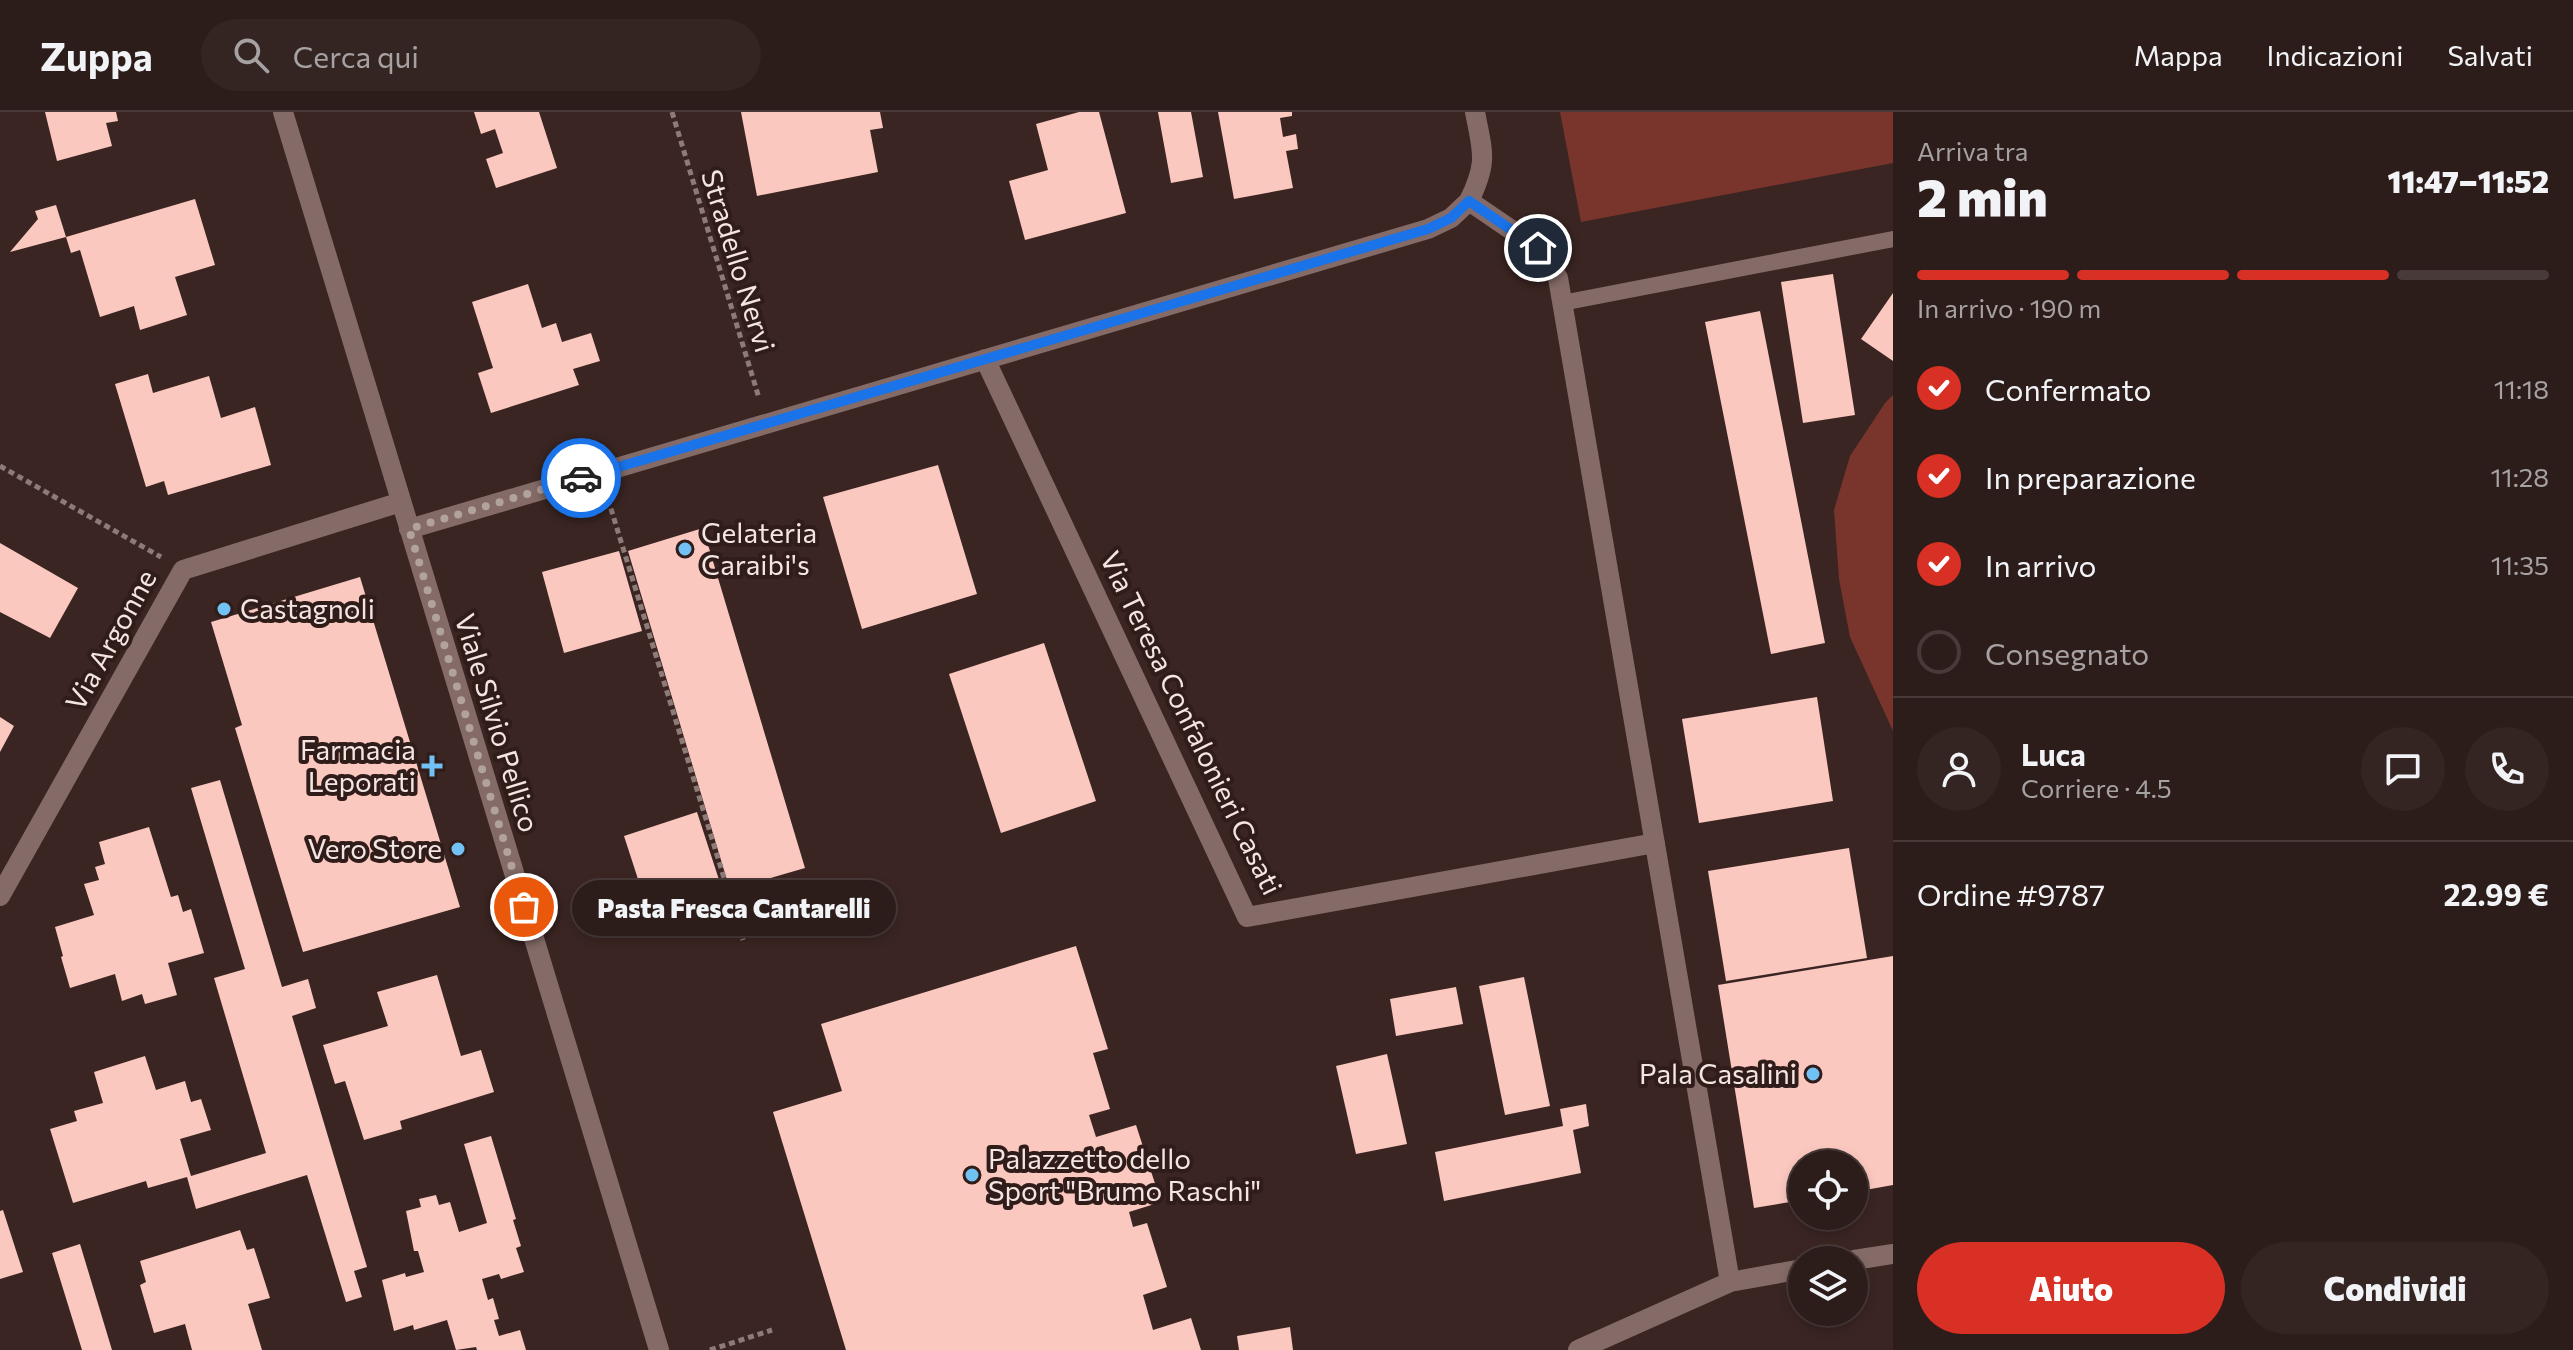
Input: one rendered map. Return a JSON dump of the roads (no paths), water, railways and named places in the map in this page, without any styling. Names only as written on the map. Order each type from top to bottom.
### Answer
[{"type":"street","name":"Viale Silvio Pellico","points":[[283,112],[659,1350]]},
{"type":"street","points":[[409,529],[1428,229],[1451,218],[1469,201],[1480,178],[1484,159],[1475,112]]},
{"type":"street","points":[[1469,201],[1538,248],[1558,278],[1730,1282]]},
{"type":"street","name":"Via Teresa Confalonieri Casati","points":[[985,359],[1247,917],[1655,843]]},
{"type":"street","name":"Via Argonne","points":[[0,896],[183,570],[401,502]]},
{"type":"street","points":[[1868,1258],[1893,1254]]},
{"type":"street","points":[[1578,1350],[1730,1282],[1788,1272]]},
{"type":"lane","points":[[1562,303],[1893,239]]},
{"type":"place","name":"Gelateria Caraibi's","points":[[685,549]]},
{"type":"place","name":"Castagnoli","points":[[224,609]]},
{"type":"place","name":"Farmacia Leporati","points":[[432,766]]},
{"type":"place","name":"Vero Store","points":[[458,849]]},
{"type":"place","name":"Pasta Fresca Cantarelli","points":[[524,907]]},
{"type":"place","name":"Pala Casalini","points":[[1813,1074]]},
{"type":"place","name":"Palazzetto dello Sport \"Brumo Raschi\"","points":[[972,1175]]}]
